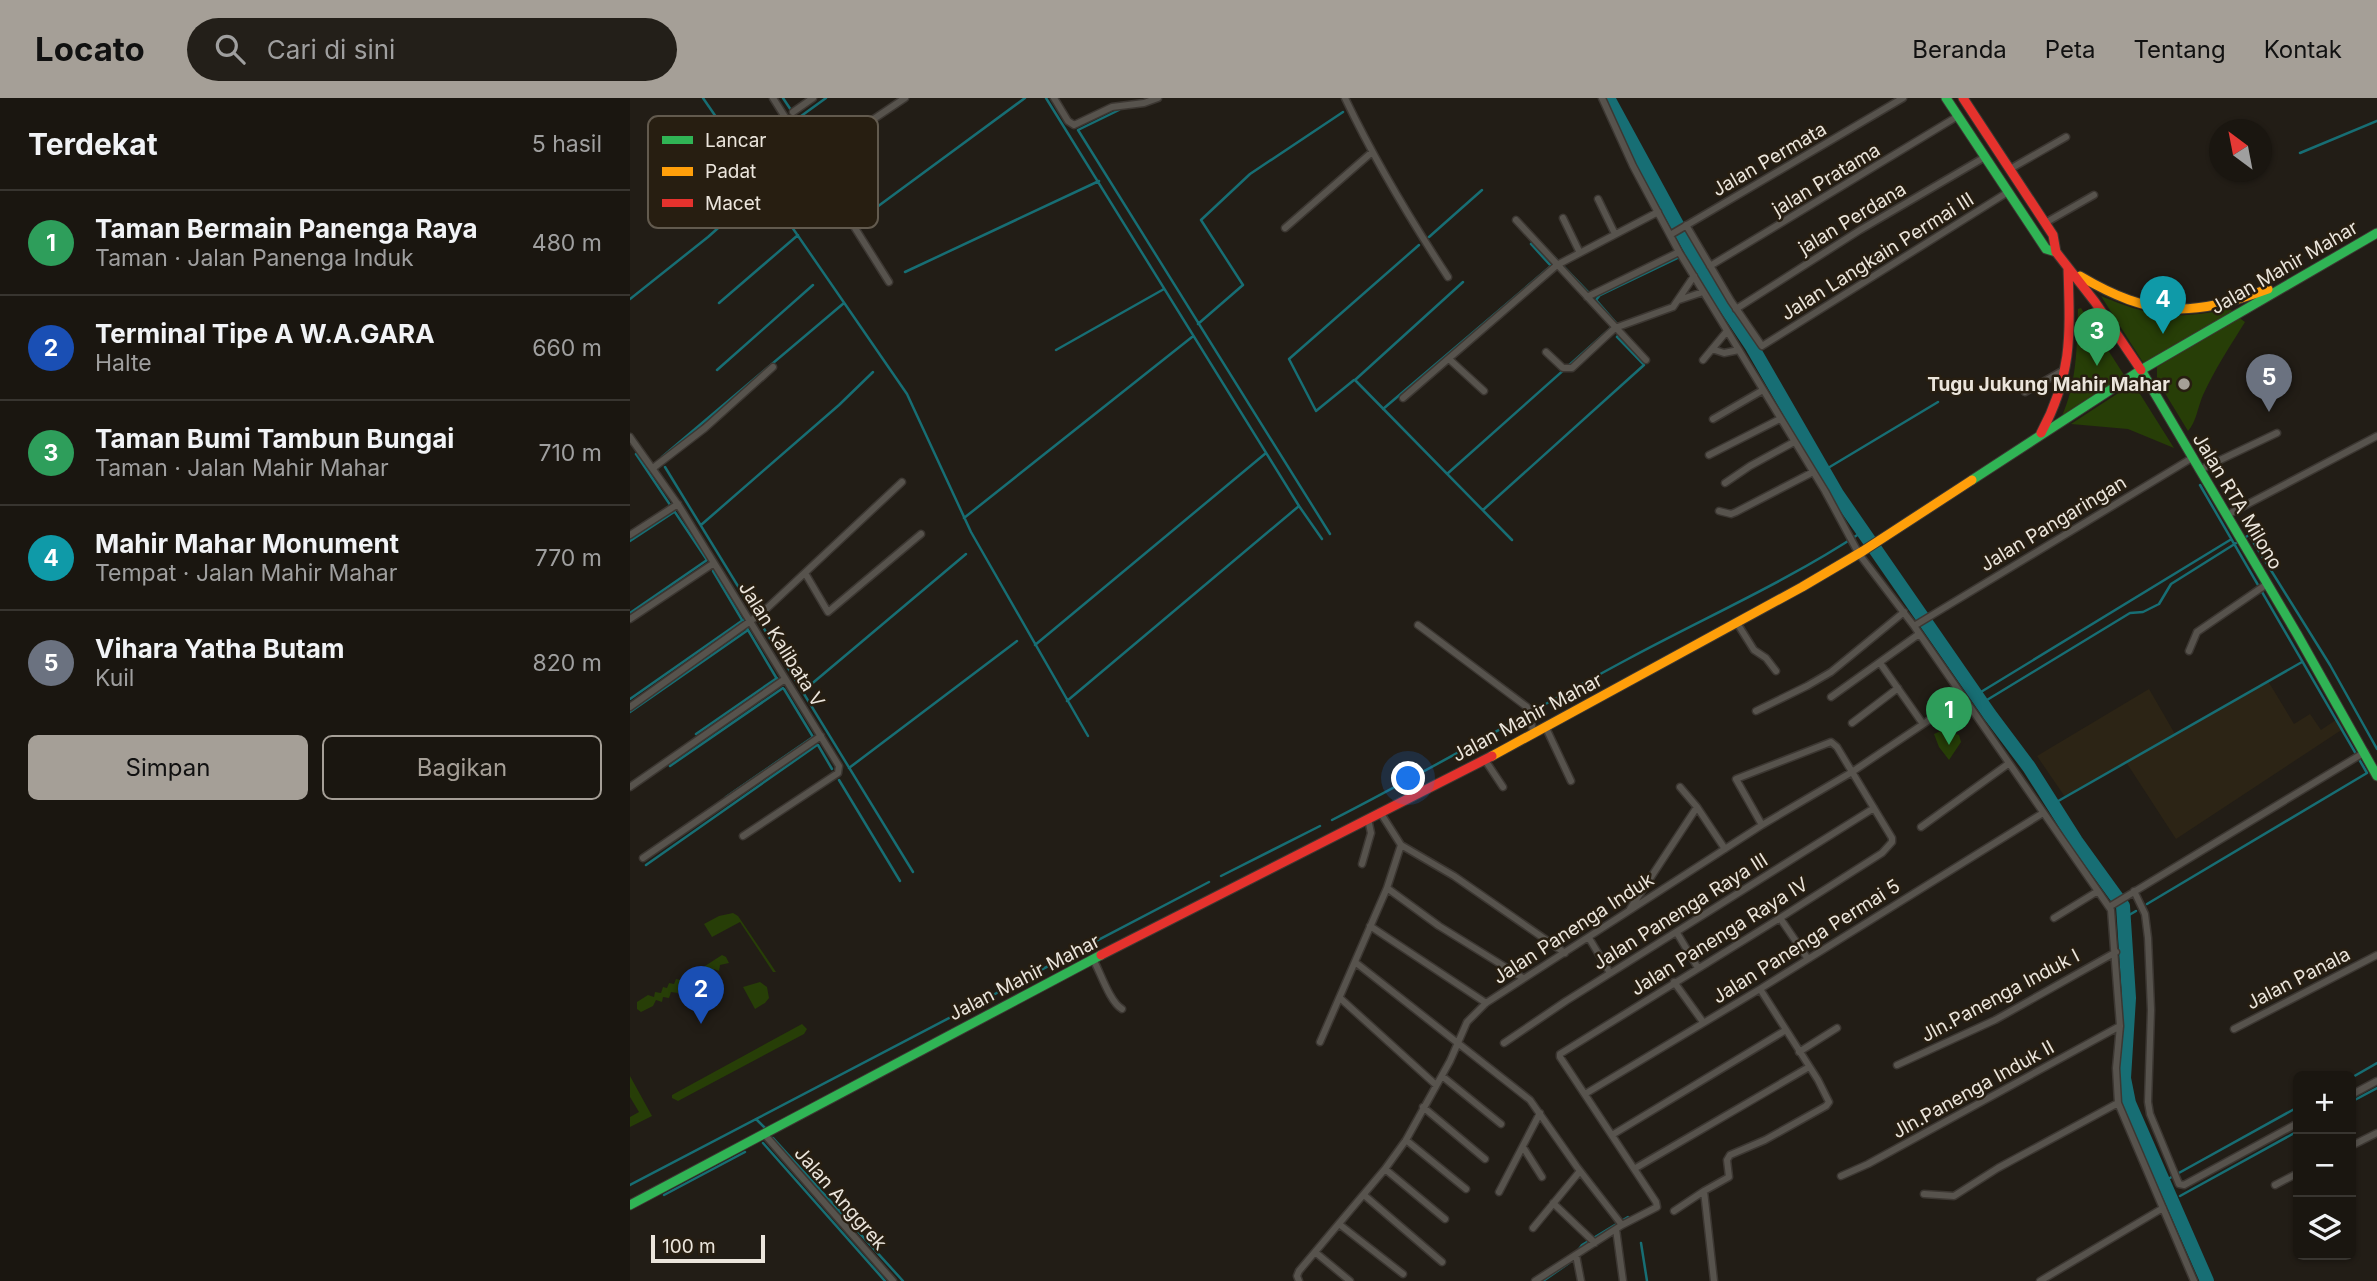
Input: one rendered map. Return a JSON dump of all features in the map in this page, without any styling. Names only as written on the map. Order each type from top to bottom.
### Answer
[{"type":"main road","name":"Jalan RTA Milono","points":[[1946,98],[2043,246],[2056,251]]},
{"type":"main road","name":"Jalan RTA Milono","points":[[1963,98],[2055,238],[2056,251],[2141,370],[2377,776]]},
{"type":"main road","name":"Jalan Mahir Mahar","points":[[630,1205],[1028,993],[1546,728],[1737,624],[1861,552],[2141,370],[2377,233]]},
{"type":"main road","points":[[2068,268],[2092,284],[2125,300],[2145,308],[2166,310],[2191,310],[2235,300],[2302,275]]},
{"type":"main road","points":[[2041,433],[2060,393],[2066,369],[2069,331],[2068,268]]},
{"type":"street","points":[[773,98],[784,116]]},
{"type":"street","points":[[793,112],[813,98]]},
{"type":"street","points":[[878,116],[905,98]]},
{"type":"street","points":[[1054,98],[1068,121],[1074,125],[1112,107],[1144,103],[1157,98]]},
{"type":"street","points":[[1345,98],[1371,153],[1448,277]]},
{"type":"street","points":[[1602,98],[1633,166],[1658,212],[1679,229],[1710,266],[1736,309]]},
{"type":"street","name":"Jalan Permata","points":[[1679,229],[1903,98]]},
{"type":"street","name":"jalan Pratama","points":[[1710,266],[1958,116]]},
{"type":"street","points":[[2010,169],[2066,137]]},
{"type":"street","points":[[1285,228],[1371,153]]},
{"type":"street","name":"jalan Perdana","points":[[1736,309],[1860,230],[1985,157]]},
{"type":"street","name":"Jalan Langkain Permai III","points":[[1736,309],[1762,346],[2008,192]]},
{"type":"street","points":[[2045,223],[2094,195]]},
{"type":"street","points":[[1598,199],[1615,234]]},
{"type":"street","points":[[1403,398],[1557,265],[1658,212]]},
{"type":"street","points":[[1563,218],[1580,253]]},
{"type":"street","points":[[1516,220],[1646,360]]},
{"type":"street","points":[[854,228],[888,282]]},
{"type":"street","points":[[1679,229],[1679,252],[1861,552],[1904,612],[1917,625],[1919,634],[1962,698],[2098,891],[2111,905],[2120,1027],[2116,1069],[2118,1103],[2194,1281]]},
{"type":"street","points":[[1587,297],[1679,252]]},
{"type":"street","points":[[1546,352],[1563,368],[1569,370],[1615,328],[1673,307],[1694,276]]},
{"type":"street","points":[[1679,300],[1703,292]]},
{"type":"street","points":[[1703,360],[1727,331]]},
{"type":"street","points":[[1712,349],[1724,353],[1739,350]]},
{"type":"street","points":[[1449,359],[1484,391]]},
{"type":"street","points":[[653,468],[705,428],[773,367]]},
{"type":"street","points":[[2025,392],[2066,369]]},
{"type":"street","points":[[1713,419],[1763,390]]},
{"type":"street","points":[[1709,455],[1780,419]]},
{"type":"street","points":[[2199,470],[2277,433]]},
{"type":"street","points":[[2227,515],[2377,436]]},
{"type":"street","name":"Jalan Kalibata V","points":[[630,437],[754,619],[785,679],[839,766],[838,773],[743,836]]},
{"type":"street","points":[[1725,483],[1794,442]]},
{"type":"street","points":[[630,453],[638,447]]},
{"type":"street","name":"Jalan Pangaringan","points":[[1917,625],[2192,458]]},
{"type":"street","points":[[1719,511],[1731,514],[1736,512],[1813,472]]},
{"type":"street","points":[[630,707],[754,619],[902,482]]},
{"type":"street","points":[[630,535],[678,504]]},
{"type":"street","points":[[804,573],[828,612],[921,534]]},
{"type":"street","points":[[630,619],[714,564]]},
{"type":"street","points":[[2189,651],[2197,632],[2267,584]]},
{"type":"street","points":[[1756,711],[1819,680],[1904,612]]},
{"type":"street","points":[[1737,624],[1754,650],[1766,657],[1776,671]]},
{"type":"street","points":[[1418,625],[1527,707],[1534,734]]},
{"type":"street","points":[[1831,697],[1919,634]]},
{"type":"street","points":[[1880,663],[1923,724]]},
{"type":"street","points":[[630,787],[785,679]]},
{"type":"street","points":[[1852,723],[1898,688]]},
{"type":"street","name":"Jalan Panenga Induk","points":[[1298,1280],[1298,1273],[1406,1140],[1442,1076],[1466,1022],[1486,1003],[1762,825],[1852,772],[1962,698]]},
{"type":"street","points":[[1546,728],[1571,781]]},
{"type":"street","points":[[643,858],[821,736]]},
{"type":"street","points":[[1762,825],[1736,782],[1738,778],[1831,742],[1874,808]]},
{"type":"street","points":[[2111,905],[2365,752]]},
{"type":"street","points":[[1485,760],[1503,787]]},
{"type":"street","points":[[1921,827],[2008,764]]},
{"type":"street","points":[[1679,787],[1697,807],[1725,849]]},
{"type":"street","points":[[1629,911],[1697,807]]},
{"type":"street","name":"Jalan Panenga Raya IV","points":[[1585,1094],[1560,1054],[1882,853],[1892,842],[1892,838],[1874,808]]},
{"type":"street","name":"Jalan Panenga Raya III","points":[[1504,1043],[1610,973],[1874,808]]},
{"type":"street","points":[[1380,812],[1401,845],[1454,876],[1565,953]]},
{"type":"street","name":"Jalan Panenga Permai 5","points":[[1585,1094],[2043,813]]},
{"type":"street","points":[[1362,864],[1371,833],[1368,819]]},
{"type":"street","points":[[1320,1042],[1387,888],[1401,845]]},
{"type":"street","points":[[1387,888],[1439,926],[1523,978]]},
{"type":"street","points":[[2054,918],[2098,891]]},
{"type":"street","points":[[2134,891],[2145,914],[2148,938],[2151,1010],[2148,1102],[2150,1114],[2179,1184],[2184,1185],[2293,1127]]},
{"type":"street","points":[[1780,918],[1808,959]]},
{"type":"street","points":[[1370,926],[1486,1003]]},
{"type":"street","points":[[1677,933],[1698,968]]},
{"type":"street","points":[[1589,938],[1610,973]]},
{"type":"street","name":"Jln.Panenga Induk I","points":[[1897,1065],[1995,1020],[2116,952]]},
{"type":"street","name":"Jalan Panala","points":[[2234,1029],[2377,955]]},
{"type":"street","points":[[1094,961],[1112,999],[1122,1009]]},
{"type":"street","points":[[1355,962],[1528,1098],[1619,1227],[1623,1281]]},
{"type":"street","points":[[1674,982],[1703,1022]]},
{"type":"street","points":[[1674,1211],[1729,1177],[1727,1160],[1730,1155],[1765,1140],[1828,1104],[1828,1097],[1760,989]]},
{"type":"street","points":[[1340,998],[1436,1085]]},
{"type":"street","name":"Jln.Panenga Induk II","points":[[1840,1177],[2120,1027]]},
{"type":"street","points":[[1800,1052],[1837,1028]]},
{"type":"street","points":[[1612,1135],[1786,1030]]},
{"type":"street","points":[[1634,1169],[1810,1067]]},
{"type":"street","points":[[1442,1076],[1501,1124]]},
{"type":"street","points":[[2356,1092],[2377,1082]]},
{"type":"street","points":[[1535,1281],[1619,1227],[1657,1207],[1585,1094]]},
{"type":"street","points":[[1924,1194],[1954,1196],[1998,1168],[2118,1103]]},
{"type":"street","points":[[1423,1107],[1485,1158]]},
{"type":"street","points":[[1499,1192],[1539,1113]]},
{"type":"street","points":[[2356,1144],[2377,1133]]},
{"type":"street","name":"Jalan Anggrek","points":[[765,1135],[893,1281]]},
{"type":"street","points":[[1406,1140],[1466,1189]]},
{"type":"street","points":[[1523,1147],[1542,1177]]},
{"type":"street","points":[[1385,1169],[1445,1219]]},
{"type":"street","points":[[1533,1228],[1580,1171]]},
{"type":"street","points":[[2276,1185],[2293,1176]]},
{"type":"street","points":[[1704,1191],[1714,1281]]},
{"type":"street","points":[[1364,1195],[1442,1262]]},
{"type":"street","points":[[1553,1203],[1595,1243]]},
{"type":"street","points":[[2040,1281],[2163,1208]]},
{"type":"street","points":[[1339,1224],[1403,1274]]},
{"type":"street","points":[[1315,1252],[1350,1281]]},
{"type":"street","points":[[1576,1255],[1581,1281]]},
{"type":"shaded area","points":[[2268,681],[2294,724],[2310,714],[2321,730],[2343,715],[2349,725],[2176,839],[2126,762],[2065,797],[2037,756],[2149,689],[2175,734]]},
{"type":"green space","points":[[2101,296],[2134,308],[2164,314],[2193,315],[2229,309],[2233,311],[2144,364]]},
{"type":"green space","points":[[2081,308],[2124,375],[2061,418],[2073,378],[2078,309]]},
{"type":"green space","points":[[2238,317],[2245,322],[2203,395],[2188,431],[2157,380],[2157,367]]},
{"type":"green space","points":[[2126,388],[2133,388],[2140,394],[2174,448],[2128,429],[2071,424]]},
{"type":"green space","points":[[1943,730],[1959,735],[1961,742],[1949,760],[1939,747],[1934,734]]},
{"type":"green space","points":[[733,913],[738,916],[776,972],[773,972],[740,922],[712,937],[704,924],[719,916]]},
{"type":"green space","points":[[722,955],[729,963],[720,965],[719,971],[707,971],[705,978],[698,976],[696,981],[690,979],[684,989],[679,988],[678,993],[671,992],[669,998],[663,997],[662,1002],[656,1000],[653,1006],[641,1012],[637,1009],[637,1002],[648,995],[654,997],[655,992],[661,993],[663,987],[667,988],[669,983],[674,984],[676,979],[681,980],[683,974],[689,976],[690,971],[696,972],[697,967],[704,969]]},
{"type":"green space","points":[[760,982],[767,987],[769,998],[755,1009],[743,987]]},
{"type":"green space","points":[[802,1024],[807,1029],[804,1034],[678,1101],[672,1098],[672,1095]]},
{"type":"green space","points":[[630,1076],[652,1116],[630,1127],[630,1117],[639,1112],[630,1097]]},
{"type":"waterway","points":[[703,98],[715,116]]},
{"type":"waterway","points":[[783,98],[795,116]]},
{"type":"waterway","points":[[801,116],[826,98]]},
{"type":"waterway","points":[[878,206],[1025,98]]},
{"type":"waterway","points":[[1046,98],[1322,539]]},
{"type":"waterway","points":[[1608,98],[1705,276],[1751,345],[1837,494],[2123,906],[2129,998],[2124,1078],[2129,1103],[2207,1281]]},
{"type":"waterway","points":[[1119,110],[1078,130],[1330,534]]},
{"type":"waterway","points":[[1198,324],[1243,285],[1201,220],[1250,174],[1343,112]]},
{"type":"waterway","points":[[2300,153],[2377,121]]},
{"type":"waterway","points":[[905,272],[1099,181]]},
{"type":"waterway","points":[[1429,237],[1482,190]]},
{"type":"waterway","points":[[630,299],[718,228]]},
{"type":"waterway","points":[[793,228],[907,394],[971,532],[1088,736]]},
{"type":"waterway","points":[[719,303],[798,235]]},
{"type":"waterway","points":[[1383,409],[1551,266],[1531,244],[1537,239],[1591,295]]},
{"type":"waterway","points":[[1354,380],[1316,411],[1289,359],[1419,245]]},
{"type":"waterway","points":[[1617,324],[1596,300],[1600,295],[1692,251]]},
{"type":"waterway","points":[[1463,282],[1355,380],[1512,540]]},
{"type":"waterway","points":[[717,370],[813,285]]},
{"type":"waterway","points":[[1056,350],[1164,289]]},
{"type":"waterway","points":[[662,457],[844,303]]},
{"type":"waterway","points":[[1447,474],[1612,327]]},
{"type":"waterway","points":[[1483,510],[1644,365],[1617,337],[1619,335]]},
{"type":"waterway","points":[[964,518],[1192,337]]},
{"type":"waterway","points":[[701,525],[873,372]]},
{"type":"waterway","points":[[1823,471],[1938,402]]},
{"type":"waterway","points":[[1035,645],[1266,453]]},
{"type":"waterway","points":[[630,613],[707,560],[636,454]]},
{"type":"waterway","points":[[665,467],[913,872]]},
{"type":"waterway","points":[[2147,904],[2367,773],[2200,485]]},
{"type":"waterway","points":[[1067,701],[1299,506]]},
{"type":"waterway","points":[[630,541],[674,512]]},
{"type":"waterway","points":[[1332,820],[1628,659],[1776,583],[1862,532]]},
{"type":"waterway","points":[[1982,703],[2130,613],[2143,612],[2159,604],[2171,584],[2249,535],[2330,665],[2377,749]]},
{"type":"waterway","points":[[1976,695],[2230,540]]},
{"type":"waterway","points":[[802,692],[966,554]]},
{"type":"waterway","points":[[1878,561],[2002,734],[2069,838],[2116,894]]},
{"type":"waterway","points":[[713,571],[777,679]]},
{"type":"waterway","points":[[630,699],[743,620]]},
{"type":"waterway","points":[[630,712],[748,630]]},
{"type":"waterway","points":[[849,768],[1017,641]]},
{"type":"waterway","points":[[2053,804],[2302,662]]},
{"type":"waterway","points":[[696,734],[777,678]]},
{"type":"waterway","points":[[670,766],[783,688]]},
{"type":"waterway","points":[[784,689],[813,737]]},
{"type":"waterway","points":[[726,797],[813,737]]},
{"type":"waterway","points":[[646,865],[817,745]]},
{"type":"waterway","points":[[818,745],[832,769]]},
{"type":"waterway","points":[[839,780],[900,881]]},
{"type":"waterway","points":[[1221,876],[1320,826]]},
{"type":"waterway","points":[[630,1185],[1209,882]]},
{"type":"waterway","points":[[2124,918],[2136,911]]},
{"type":"waterway","points":[[2356,1075],[2377,1063]]},
{"type":"waterway","points":[[2356,1099],[2377,1088]]},
{"type":"waterway","points":[[2168,1179],[2293,1110]]},
{"type":"waterway","points":[[756,1119],[765,1128]]},
{"type":"waterway","points":[[2180,1196],[2293,1134]]},
{"type":"waterway","points":[[773,1138],[903,1281]]},
{"type":"waterway","points":[[763,1143],[885,1281]]},
{"type":"waterway","points":[[664,1195],[745,1152]]},
{"type":"waterway","points":[[1577,1252],[1582,1245],[1628,1217]]},
{"type":"waterway","points":[[1641,1243],[1647,1281]]},
{"type":"waterway","points":[[1543,1281],[1569,1263]]},
{"type":"traffic: fast","points":[[1946,98],[2046,249],[2056,252]]},
{"type":"traffic: fast","points":[[1972,480],[2141,370],[2377,233]]},
{"type":"traffic: fast","points":[[2141,370],[2297,634],[2377,776]]},
{"type":"traffic: fast","points":[[630,1205],[1101,955]]},
{"type":"traffic: slow","points":[[2080,276],[2129,300],[2172,309],[2217,305],[2268,289]]},
{"type":"traffic: slow","points":[[1492,756],[1802,587],[1972,480]]},
{"type":"traffic: jam","points":[[1963,98],[2053,235],[2056,252],[2095,302],[2141,370]]},
{"type":"traffic: jam","points":[[2041,433],[2064,372],[2069,333],[2068,268]]},
{"type":"traffic: jam","points":[[1101,955],[1492,756]]},
{"type":"place","name":"Mahir Mahar Monument","points":[[2163,334]]},
{"type":"place","name":"Taman Bumi Tambun Bungai","points":[[2097,366]]},
{"type":"place","name":"Tugu Jukung Mahir Mahar","points":[[2184,384]]},
{"type":"place","name":"Vihara Yatha Butam","points":[[2269,412]]},
{"type":"place","name":"Taman Bermain Panenga Raya","points":[[1949,745]]},
{"type":"place","name":"Terminal Tipe A W.A.GARA","points":[[701,1024]]}]
